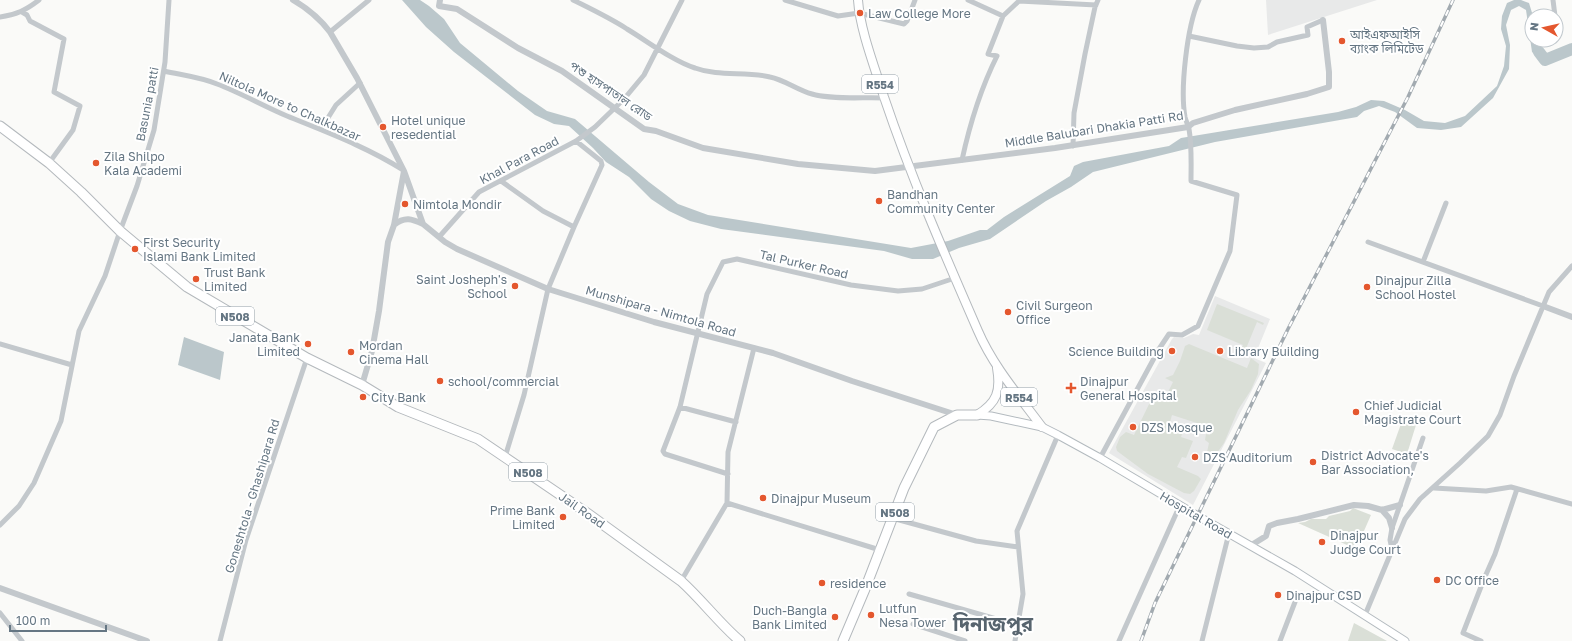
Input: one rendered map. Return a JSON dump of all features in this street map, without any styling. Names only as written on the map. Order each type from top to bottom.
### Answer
[{"type":"highway","name":"N508","points":[[0,126],[49,163],[120,231],[186,287],[306,358],[362,385]]},
{"type":"highway","name":"Jail Road","points":[[362,385],[398,407],[478,439],[505,457],[681,581],[695,594],[723,626],[740,641]]},
{"type":"highway","name":"N508","points":[[843,641],[904,488],[934,427],[957,415],[977,415]]},
{"type":"main road","name":"R554","points":[[858,0],[872,61],[909,166],[983,344],[997,367],[1042,427]]},
{"type":"main road","name":"R554","points":[[977,415],[992,403],[996,396],[999,385],[997,367]]},
{"type":"main road","name":"Hospital Road","points":[[977,415],[991,416],[1042,427],[1058,435],[1100,458],[1228,534],[1295,571],[1405,641]]},
{"type":"street","points":[[0,17],[10,16],[22,12],[39,0]]},
{"type":"street","name":"Basunia patti","points":[[0,525],[19,506],[37,476],[62,421],[79,331],[105,276],[120,231],[138,186],[154,130],[164,71],[169,0]]},
{"type":"street","points":[[293,0],[306,7],[330,32],[360,83],[404,171],[423,224]]},
{"type":"street","points":[[330,32],[369,0]]},
{"type":"street","name":"পশু হাসপাতাল রোড","points":[[440,0],[439,6],[457,9],[518,48],[562,71],[644,129],[656,131],[703,148],[813,166],[875,171],[909,166]]},
{"type":"street","points":[[573,0],[626,28],[658,49],[694,68],[713,73],[744,73],[770,77],[787,82],[811,94],[817,95],[885,98]]},
{"type":"street","name":"Khal Para Road","points":[[439,237],[478,192],[577,140],[595,127],[615,108],[644,75],[682,0]]},
{"type":"street","points":[[786,0],[838,16],[860,14],[904,24],[907,21],[915,0]]},
{"type":"street","points":[[968,0],[1003,16]]},
{"type":"street","points":[[962,160],[976,106],[988,74],[997,56],[988,54],[1003,16],[1019,0],[1097,3],[1085,54],[1074,113],[1073,146]]},
{"type":"street","points":[[1100,458],[1159,348],[1169,334],[1182,335],[1198,326],[1230,251],[1237,195],[1191,181],[1192,150],[1185,117],[1184,81],[1193,12],[1199,0]]},
{"type":"street","points":[[22,12],[27,15],[30,21],[64,39],[54,92],[80,106],[73,130],[49,163]]},
{"type":"street","points":[[1189,36],[1237,46],[1254,48],[1268,47],[1276,42],[1308,35],[1307,27],[1323,20]]},
{"type":"street","name":"Middle Balubari Dhakia Patti Rd","points":[[909,166],[1073,146],[1188,127],[1193,123],[1234,110],[1307,94],[1329,87],[1329,72],[1323,20]]},
{"type":"street","name":"Niltola More to Chalkbazar","points":[[164,71],[194,77],[216,84],[287,116],[321,129],[404,171]]},
{"type":"street","points":[[321,129],[336,105],[360,83]]},
{"type":"street","points":[[505,457],[524,395],[548,289],[602,165],[601,161],[577,140]]},
{"type":"street","points":[[362,385],[372,351],[388,242],[394,225],[404,171]]},
{"type":"street","points":[[501,181],[543,211],[574,227]]},
{"type":"street","points":[[1423,262],[1446,203]]},
{"type":"street","points":[[394,225],[405,218],[412,219],[423,224]]},
{"type":"street","name":"Munshipara - Nimtola Road","points":[[423,224],[445,242],[471,256],[548,289],[654,322],[773,353],[852,381],[957,415]]},
{"type":"street","points":[[1368,242],[1572,317]]},
{"type":"street","name":"Tal Purker Road","points":[[698,333],[707,294],[723,262],[737,259],[851,285],[898,292],[922,289],[955,278]]},
{"type":"street","points":[[1365,616],[1405,519],[1420,499],[1434,488],[1488,436],[1500,415],[1514,376],[1549,292],[1572,266]]},
{"type":"street","points":[[698,333],[680,407],[663,451],[664,453],[728,474]]},
{"type":"street","points":[[0,344],[72,365]]},
{"type":"street","points":[[681,581],[727,503],[728,452],[754,348]]},
{"type":"street","name":"Goneshtola - Ghashipara Rd","points":[[220,641],[246,540],[306,358]]},
{"type":"street","points":[[680,407],[736,422]]},
{"type":"street","points":[[1015,641],[1023,594],[1017,531],[1058,435]]},
{"type":"street","points":[[1392,550],[1390,540],[1392,528],[1423,438]]},
{"type":"street","points":[[1434,488],[1486,491],[1511,488],[1572,504]]},
{"type":"street","points":[[1481,641],[1463,633],[1495,554],[1517,489]]},
{"type":"street","points":[[727,503],[880,550]]},
{"type":"street","points":[[1120,641],[1180,505]]},
{"type":"street","points":[[1250,546],[1266,536],[1269,526],[1277,523],[1305,518],[1354,505],[1368,506],[1382,510],[1400,505]]},
{"type":"street","points":[[1382,510],[1389,518],[1392,528]]},
{"type":"street","points":[[892,518],[976,541],[1018,547]]},
{"type":"street","points":[[1202,641],[1228,534]]},
{"type":"street","points":[[0,588],[147,641]]},
{"type":"street","points":[[909,594],[1018,625]]},
{"type":"street","points":[[1280,641],[1295,602]]},
{"type":"street","points":[[0,612],[22,641]]},
{"type":"street","points":[[912,624],[965,641]]},
{"type":"shaded area","points":[[402,0],[420,0],[429,6],[444,19],[460,43],[518,91],[547,111],[575,119],[649,182],[678,204],[708,215],[911,248],[948,241],[980,230],[987,230],[1004,217],[1070,176],[1074,166],[1083,162],[1169,146],[1181,138],[1338,112],[1356,107],[1371,100],[1384,101],[1405,110],[1424,121],[1445,123],[1465,116],[1497,86],[1504,66],[1506,46],[1501,29],[1502,16],[1507,3],[1514,0],[1521,0],[1529,3],[1531,8],[1524,9],[1519,6],[1511,10],[1506,25],[1510,45],[1509,69],[1493,98],[1461,127],[1441,130],[1417,128],[1395,112],[1379,106],[1364,111],[1357,117],[1215,142],[1093,172],[1071,187],[1046,201],[990,239],[959,248],[933,259],[912,259],[884,251],[721,229],[690,221],[669,211],[651,199],[629,177],[606,162],[569,126],[554,124],[535,115],[454,52],[426,27]]},
{"type":"shaded area","points":[[1266,0],[1377,0],[1268,35]]},
{"type":"shaded area","points":[[1531,48],[1542,48],[1543,50],[1542,61],[1532,52]]},
{"type":"shaded area","points":[[1215,296],[1270,319],[1254,358],[1266,363],[1193,505],[1109,453],[1172,339],[1174,337],[1184,338],[1193,334],[1199,335]]},
{"type":"shaded area","points":[[1217,304],[1264,323],[1263,325],[1257,322],[1245,351],[1255,356],[1254,358],[1240,353],[1243,345],[1207,330]]},
{"type":"shaded area","points":[[184,337],[224,352],[220,380],[178,365]]},
{"type":"shaded area","points":[[1189,344],[1247,368],[1251,358],[1259,364],[1258,374],[1251,390],[1238,410],[1224,443],[1217,453],[1208,454],[1209,443],[1205,440],[1206,434],[1210,435],[1213,426],[1207,424],[1206,428],[1199,426],[1200,424],[1172,415],[1168,429],[1182,434],[1181,437],[1193,441],[1186,458],[1182,457],[1177,467],[1198,476],[1201,479],[1194,491],[1190,494],[1184,493],[1148,474],[1117,451],[1116,447],[1120,437],[1126,432],[1134,435],[1152,398],[1157,396],[1162,397],[1164,393],[1167,394],[1173,382],[1165,378],[1173,375],[1185,346]]},
{"type":"shaded area","points":[[1402,421],[1416,425],[1407,454],[1392,449]]},
{"type":"shaded area","points":[[1353,508],[1371,515],[1356,549],[1298,523],[1311,519],[1326,519],[1329,516],[1350,511]]},
{"type":"shaded area","points":[[1354,623],[1387,641],[1348,641]]},
{"type":"waterway","points":[[1539,52],[1545,60],[1572,49]]},
{"type":"railway","points":[[1141,641],[1155,603],[1288,329],[1408,97],[1453,0]]},
{"type":"place","name":"Law College More","points":[[860,13]]},
{"type":"place","name":"আইএফআইসি ব্যাংক লিমিটেড","points":[[1342,41]]},
{"type":"place","name":"Hotel unique resedential","points":[[383,127]]},
{"type":"place","name":"Zila Shilpo Kala Academi","points":[[96,163]]},
{"type":"place","name":"Bandhan Community Center","points":[[879,201]]},
{"type":"place","name":"Nimtola Mondir","points":[[405,204]]},
{"type":"place","name":"First Security Islami Bank Limited","points":[[135,249]]},
{"type":"place","name":"Trust Bank Limited","points":[[196,279]]},
{"type":"place","name":"Saint Josheph's School","points":[[515,286]]},
{"type":"place","name":"Dinajpur Zilla School Hostel","points":[[1367,287]]},
{"type":"place","name":"Civil Surgeon Office","points":[[1008,312]]},
{"type":"place","name":"Janata Bank Limited","points":[[308,344]]},
{"type":"place","name":"Science Building","points":[[1172,351]]},
{"type":"place","name":"Library Building","points":[[1220,351]]},
{"type":"place","name":"Mordan Cinema Hall","points":[[351,352]]},
{"type":"place","name":"school/commercial","points":[[440,381]]},
{"type":"place","name":"Dinajpur General Hospital","points":[[1071,388]]},
{"type":"place","name":"City Bank","points":[[363,397]]},
{"type":"place","name":"Chief Judicial Magistrate Court","points":[[1356,412]]},
{"type":"place","name":"DZS Mosque","points":[[1133,427]]},
{"type":"place","name":"DZS Auditorium","points":[[1195,457]]},
{"type":"place","name":"District Advocate's Bar Association,","points":[[1313,462]]},
{"type":"place","name":"Dinajpur Museum","points":[[763,498]]},
{"type":"place","name":"Prime Bank Limited","points":[[563,517]]},
{"type":"place","name":"Dinajpur Judge Court","points":[[1322,542]]},
{"type":"place","name":"DC Office","points":[[1437,580]]},
{"type":"place","name":"residence","points":[[822,583]]},
{"type":"place","name":"Dinajpur CSD","points":[[1278,595]]},
{"type":"place","name":"Lutfun Nesa Tower","points":[[871,615]]},
{"type":"place","name":"Duch-Bangla Bank Limited","points":[[835,617]]},
{"type":"district","name":"দিনাজপুর","points":[[993,623]]}]
